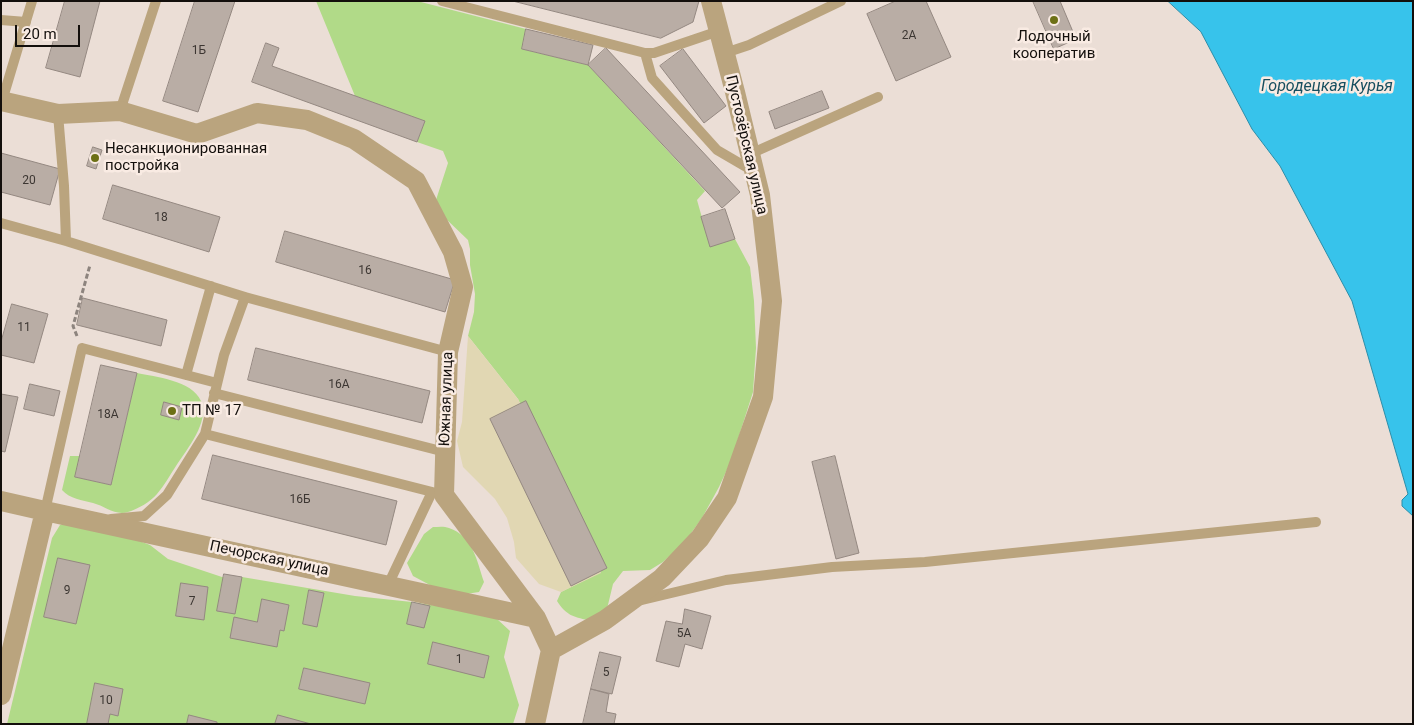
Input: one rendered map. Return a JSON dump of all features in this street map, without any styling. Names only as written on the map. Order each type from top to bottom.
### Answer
[{"type":"street","name":"Пустозёрская улица","points":[[551,650],[605,620],[662,578],[700,538],[727,498],[763,397],[772,300],[760,196],[711,1]]},
{"type":"street","name":"Южная улица","points":[[2,101],[58,114],[120,111],[197,134],[257,113],[307,120],[354,139],[416,181],[453,252],[463,287],[448,352],[445,452],[438,494]]},
{"type":"street","points":[[438,494],[536,618],[551,650],[535,724]]},
{"type":"street","name":"Печорская улица","points":[[1,500],[536,618]]},
{"type":"street","points":[[1,695],[45,511]]},
{"type":"lane","points":[[2,101],[32,1]]},
{"type":"lane","points":[[120,111],[156,1]]},
{"type":"lane","points":[[442,1],[645,53],[654,52],[719,31]]},
{"type":"lane","points":[[725,53],[749,46],[841,1]]},
{"type":"lane","points":[[1,20],[26,22]]},
{"type":"lane","points":[[645,53],[652,78],[717,150],[752,163],[878,97]]},
{"type":"lane","points":[[58,114],[66,241]]},
{"type":"lane","points":[[1,224],[66,241],[245,297],[448,352]]},
{"type":"lane","points":[[186,375],[211,286]]},
{"type":"lane","points":[[93,521],[144,516],[167,495],[205,434],[224,355],[245,297]]},
{"type":"lane","points":[[45,511],[82,348],[186,375],[216,388],[445,452]]},
{"type":"lane","points":[[205,434],[438,494],[388,585]]},
{"type":"lane","points":[[628,602],[726,580],[832,567],[925,562],[1316,522]]},
{"type":"path","points":[[82,348],[73,326],[94,250]]},
{"type":"green space","points":[[316,1],[417,1],[526,29],[522,49],[588,65],[705,191],[697,200],[710,246],[735,239],[750,267],[756,348],[753,392],[731,461],[702,518],[684,543],[663,562],[650,570],[623,571],[613,584],[607,609],[588,620],[570,615],[557,601],[561,592],[601,572],[518,399],[468,336],[474,312],[475,294],[470,265],[470,249],[468,240],[444,217],[436,200],[448,163],[443,151],[417,142],[424,121],[355,96]]},
{"type":"green space","points":[[137,373],[163,378],[190,388],[201,401],[203,409],[202,418],[191,444],[157,494],[136,509],[119,513],[72,497],[62,490],[70,456],[80,456],[76,477],[111,485]]},
{"type":"green space","points":[[71,521],[121,534],[150,545],[168,559],[222,577],[242,577],[355,596],[412,602],[464,610],[496,618],[510,631],[504,657],[519,705],[513,724],[7,724],[52,538],[60,525]]},
{"type":"green space","points":[[433,527],[449,528],[464,537],[469,543],[484,582],[479,592],[466,594],[443,592],[413,576],[407,563],[424,534]]},
{"type":"sand","points":[[468,336],[518,399],[601,573],[561,592],[539,584],[516,558],[514,542],[507,518],[495,499],[463,467],[457,441],[462,422]]},
{"type":"water","name":"Городецкая Курья","points":[[1168,1],[1413,1],[1413,516],[1402,506],[1402,500],[1408,494],[1352,301],[1280,166],[1252,129],[1201,32]]},
{"type":"building","points":[[65,1],[100,1],[80,77],[46,68]]},
{"type":"building","points":[[195,1],[235,1],[198,112],[163,101]]},
{"type":"building","points":[[513,1],[699,1],[693,22],[661,38]]},
{"type":"building","points":[[896,1],[926,1],[951,57],[896,81],[867,14]]},
{"type":"building","name":"Лодочный кооператив","points":[[1033,1],[1060,1],[1076,39],[1054,49]]},
{"type":"building","points":[[526,29],[593,45],[588,65],[522,49]]},
{"type":"building","points":[[266,43],[279,48],[272,66],[425,121],[417,142],[252,82]]},
{"type":"building","points":[[606,48],[740,192],[722,208],[588,65]]},
{"type":"building","points":[[683,49],[726,106],[704,123],[660,66]]},
{"type":"building","points":[[822,91],[829,108],[775,129],[769,112]]},
{"type":"building","name":"Несанкционированная постройка","points":[[93,147],[102,150],[96,169],[87,166]]},
{"type":"building","points":[[1,153],[60,169],[50,205],[1,192]]},
{"type":"building","points":[[113,185],[220,217],[209,252],[103,219]]},
{"type":"building","points":[[725,209],[735,239],[710,247],[701,217]]},
{"type":"building","points":[[285,231],[455,280],[445,312],[276,262]]},
{"type":"building","points":[[83,298],[167,320],[161,346],[77,325]]},
{"type":"building","points":[[12,304],[48,314],[34,363],[1,355],[1,342]]},
{"type":"building","points":[[256,348],[430,391],[422,423],[248,380]]},
{"type":"building","points":[[101,365],[137,373],[111,485],[75,477]]},
{"type":"building","points":[[30,384],[60,391],[54,416],[24,409]]},
{"type":"building","points":[[1,394],[18,397],[5,452],[1,451]]},
{"type":"building","points":[[526,401],[607,568],[571,586],[490,419]]},
{"type":"building","name":"ТП № 17","points":[[164,402],[182,407],[179,420],[161,415]]},
{"type":"building","points":[[213,455],[397,501],[386,545],[202,499]]},
{"type":"building","points":[[835,456],[859,553],[836,559],[812,462]]},
{"type":"building","points":[[58,558],[90,565],[76,624],[44,617]]},
{"type":"building","points":[[224,574],[242,577],[235,614],[217,611]]},
{"type":"building","points":[[181,583],[208,587],[204,620],[176,616]]},
{"type":"building","points":[[309,590],[324,593],[317,627],[303,624]]},
{"type":"building","points":[[262,599],[289,605],[284,631],[280,630],[277,647],[230,638],[234,617],[257,622]]},
{"type":"building","points":[[412,602],[430,606],[424,628],[407,624]]},
{"type":"building","points":[[685,609],[711,616],[702,649],[685,644],[679,667],[656,661],[666,621],[682,624]]},
{"type":"building","points":[[433,642],[489,656],[484,678],[428,664]]},
{"type":"building","points":[[600,652],[621,657],[612,694],[591,689]]},
{"type":"building","points":[[304,668],[370,683],[365,704],[299,689]]},
{"type":"building","points":[[95,683],[123,689],[118,716],[110,714],[108,724],[87,724]]},
{"type":"building","points":[[591,689],[609,694],[606,712],[616,714],[614,724],[583,724]]},
{"type":"building","points":[[189,715],[217,722],[217,724],[187,724]]},
{"type":"building","points":[[278,715],[311,724],[275,724]]},
{"type":"place","name":"Лодочный кооператив","points":[[1054,20]]},
{"type":"place","name":"Несанкционированная постройка","points":[[95,158]]},
{"type":"place","name":"ТП № 17","points":[[172,411]]}]
